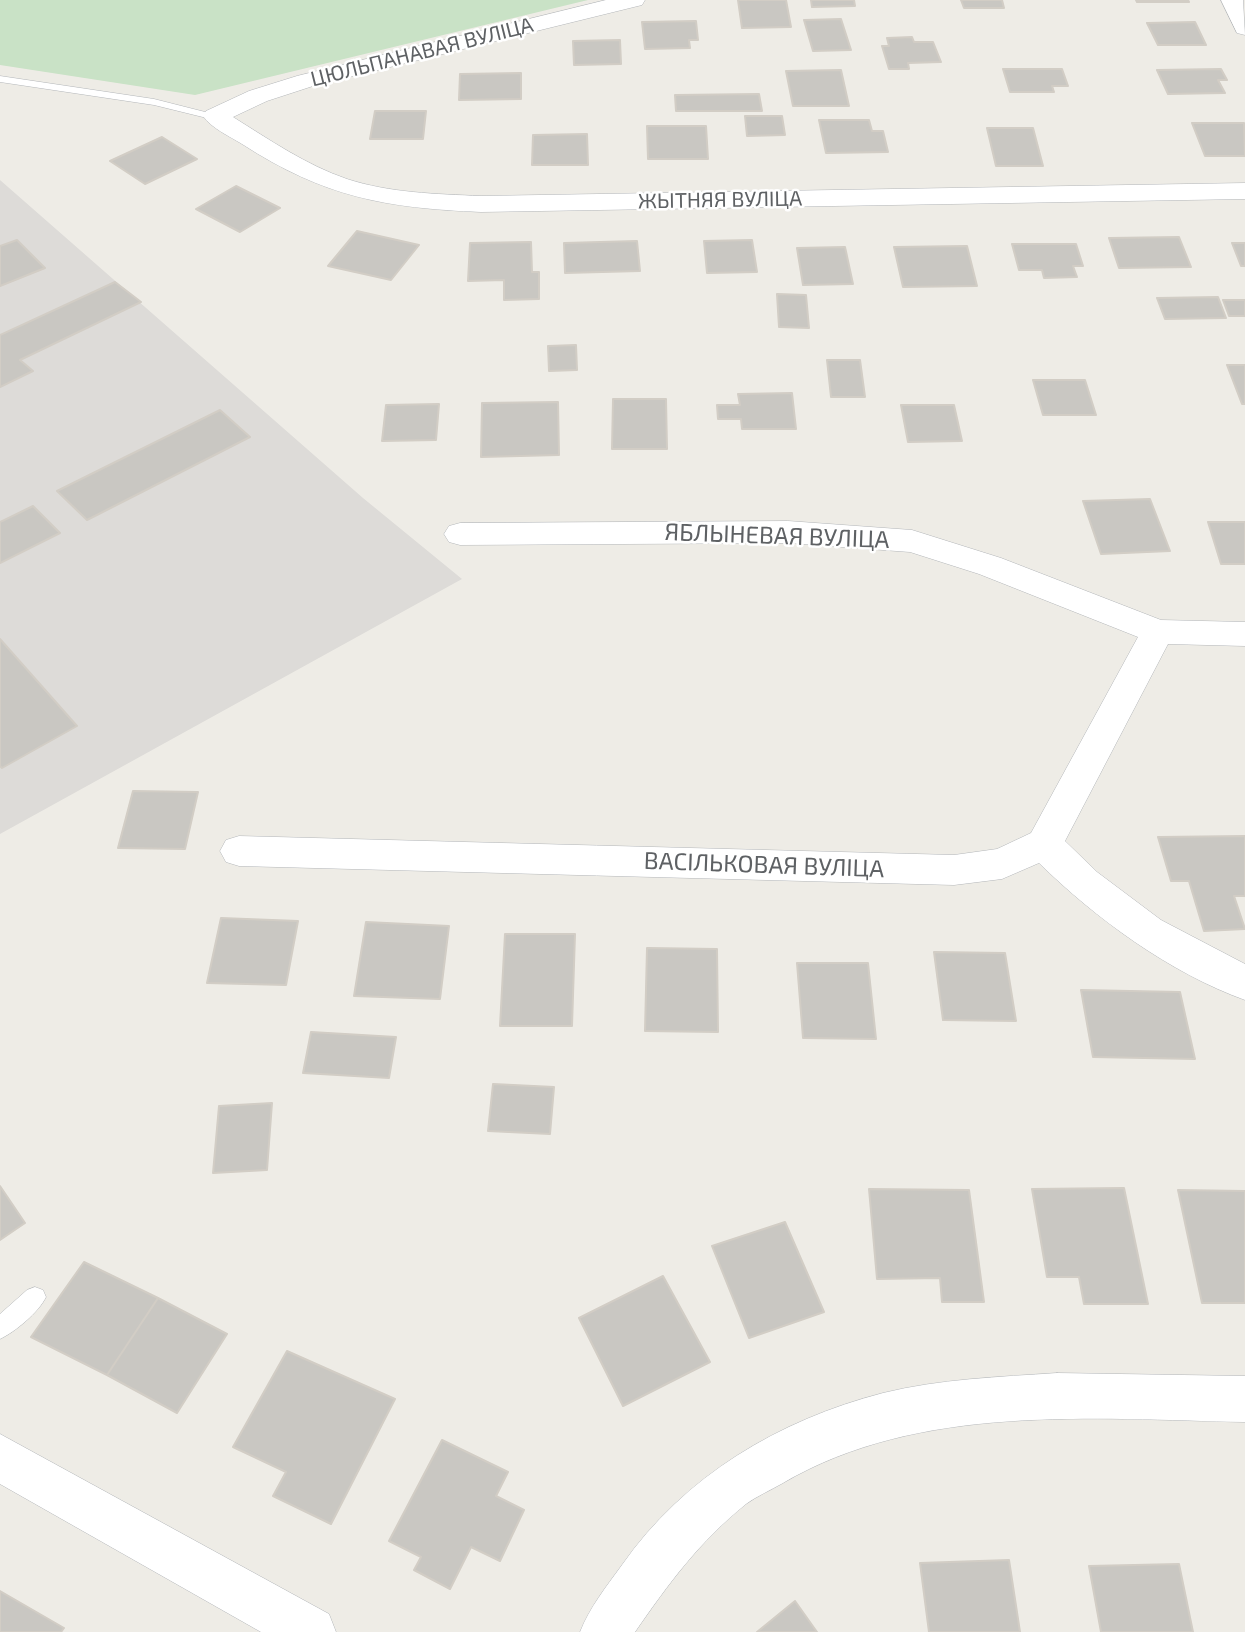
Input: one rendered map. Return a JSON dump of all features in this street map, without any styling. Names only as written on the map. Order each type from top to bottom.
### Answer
[{"type":"street","name":"ЦЮЛЬПАНАВАЯ ВУЛІЦА","points":[[215,116],[258,96],[305,81],[634,0]]},
{"type":"street","points":[[1232,0],[1245,28]]},
{"type":"street","name":"ЖЫТНЯЯ ВУЛІЦА","points":[[215,116],[287,161],[338,185],[436,202],[481,204],[1245,191]]},
{"type":"street","name":"ЯБЛЫНЕВАЯ ВУЛІЦА","points":[[460,534],[788,532],[912,541],[970,559],[1158,632],[1245,634]]},
{"type":"street","points":[[1158,632],[1044,844],[1084,883],[1147,931],[1245,983]]},
{"type":"street","name":"ВАСІЛЬКОВАЯ ВУЛІЦА","points":[[239,851],[954,870],[1002,864],[1044,844]]},
{"type":"street","points":[[605,1632],[619,1608],[662,1550],[707,1504],[764,1463],[822,1435],[886,1414],[1008,1398],[1116,1396],[1245,1399]]},
{"type":"street","points":[[0,1458],[311,1632]]},
{"type":"lane","points":[[0,79],[155,102],[215,116]]},
{"type":"lane","points":[[0,1328],[35,1297]]},
{"type":"shaded area","points":[[0,180],[363,498],[462,579],[0,834]]},
{"type":"green space","points":[[0,0],[588,0],[195,95],[0,65]]},
{"type":"building","points":[[738,0],[786,0],[791,27],[742,28]]},
{"type":"building","points":[[811,0],[854,0],[855,6],[812,7]]},
{"type":"building","points":[[961,0],[1002,0],[1004,8],[964,8]]},
{"type":"building","points":[[1136,0],[1188,0],[1189,2],[1137,2]]},
{"type":"building","points":[[841,19],[851,50],[813,51],[804,20]]},
{"type":"building","points":[[696,21],[698,40],[689,40],[690,48],[645,49],[642,22]]},
{"type":"building","points":[[1195,22],[1206,45],[1158,45],[1147,23]]},
{"type":"building","points":[[912,37],[914,42],[933,42],[941,62],[908,63],[909,69],[889,69],[882,46],[889,46],[887,38]]},
{"type":"building","points":[[620,40],[621,64],[574,65],[573,41]]},
{"type":"building","points":[[1003,69],[1062,69],[1068,86],[1052,86],[1054,92],[1010,92]]},
{"type":"building","points":[[1221,69],[1227,80],[1218,80],[1225,93],[1168,94],[1157,70]]},
{"type":"building","points":[[841,70],[849,106],[793,106],[786,71]]},
{"type":"building","points":[[521,73],[521,99],[459,100],[460,74]]},
{"type":"building","points":[[759,94],[762,111],[676,111],[675,95]]},
{"type":"building","points":[[375,111],[426,111],[423,139],[370,139]]},
{"type":"building","points":[[745,116],[782,116],[785,135],[747,136]]},
{"type":"building","points":[[819,120],[869,120],[872,131],[883,131],[888,152],[826,153]]},
{"type":"building","points":[[1192,123],[1244,123],[1245,156],[1205,156]]},
{"type":"building","points":[[647,126],[706,126],[708,159],[648,159]]},
{"type":"building","points":[[987,128],[1033,128],[1043,166],[996,166]]},
{"type":"building","points":[[587,134],[588,165],[532,165],[533,135]]},
{"type":"building","points":[[162,137],[197,159],[145,184],[110,161]]},
{"type":"building","points":[[236,186],[280,208],[240,232],[196,209]]},
{"type":"building","points":[[357,231],[419,245],[391,280],[328,266]]},
{"type":"building","points":[[1179,237],[1191,267],[1119,268],[1109,238]]},
{"type":"building","points":[[17,240],[45,268],[0,286],[0,246]]},
{"type":"building","points":[[752,240],[757,272],[707,273],[704,241]]},
{"type":"building","points":[[637,241],[640,271],[565,273],[564,243]]},
{"type":"building","points":[[531,242],[532,272],[539,272],[539,299],[504,300],[504,280],[468,281],[470,243]]},
{"type":"building","points":[[1232,243],[1245,243],[1245,266],[1241,266]]},
{"type":"building","points":[[1012,244],[1076,244],[1083,266],[1073,266],[1077,277],[1044,278],[1042,270],[1019,270]]},
{"type":"building","points":[[967,246],[977,286],[903,287],[894,247]]},
{"type":"building","points":[[845,247],[853,284],[803,285],[797,248]]},
{"type":"building","points":[[115,282],[141,302],[20,360],[33,371],[0,387],[0,335]]},
{"type":"building","points":[[777,294],[806,295],[809,328],[779,327]]},
{"type":"building","points":[[1218,297],[1226,318],[1165,319],[1157,298]]},
{"type":"building","points":[[1223,300],[1245,300],[1245,316],[1229,316]]},
{"type":"building","points":[[576,345],[577,370],[549,371],[548,346]]},
{"type":"building","points":[[827,360],[860,360],[865,397],[831,397]]},
{"type":"building","points":[[1227,365],[1245,365],[1245,404],[1242,404]]},
{"type":"building","points":[[1033,380],[1085,380],[1096,415],[1043,415]]},
{"type":"building","points":[[792,393],[796,429],[742,429],[741,419],[718,419],[717,405],[740,405],[738,394]]},
{"type":"building","points":[[613,399],[666,399],[667,449],[612,449]]},
{"type":"building","points":[[558,402],[559,455],[481,457],[482,403]]},
{"type":"building","points":[[439,404],[436,440],[382,441],[386,405]]},
{"type":"building","points":[[901,405],[954,405],[962,441],[908,442]]},
{"type":"building","points":[[220,410],[250,437],[87,520],[57,491]]},
{"type":"building","points":[[1150,499],[1170,551],[1101,554],[1083,501]]},
{"type":"building","points":[[33,506],[60,533],[0,563],[0,522]]},
{"type":"building","points":[[1208,522],[1245,522],[1245,564],[1221,564]]},
{"type":"building","points":[[0,639],[77,726],[2,768],[0,766]]},
{"type":"building","points":[[133,791],[198,792],[185,849],[118,848]]},
{"type":"building","points":[[1245,836],[1245,896],[1234,896],[1245,929],[1204,931],[1189,881],[1171,881],[1158,837]]},
{"type":"building","points":[[221,918],[298,921],[286,985],[207,983]]},
{"type":"building","points":[[366,922],[449,926],[440,999],[354,996]]},
{"type":"building","points":[[505,934],[575,934],[572,1026],[500,1026]]},
{"type":"building","points":[[647,948],[717,949],[718,1032],[645,1031]]},
{"type":"building","points":[[934,952],[1005,953],[1016,1021],[943,1020]]},
{"type":"building","points":[[797,963],[868,963],[876,1039],[803,1038]]},
{"type":"building","points":[[1081,990],[1180,992],[1195,1059],[1093,1057]]},
{"type":"building","points":[[311,1032],[396,1037],[389,1078],[303,1073]]},
{"type":"building","points":[[493,1084],[554,1087],[550,1134],[488,1131]]},
{"type":"building","points":[[272,1103],[267,1170],[213,1173],[219,1106]]},
{"type":"building","points":[[0,1186],[25,1223],[0,1240]]},
{"type":"building","points":[[1124,1188],[1148,1304],[1084,1304],[1079,1277],[1047,1277],[1032,1189]]},
{"type":"building","points":[[869,1189],[969,1190],[984,1302],[942,1302],[940,1278],[877,1279]]},
{"type":"building","points":[[1178,1190],[1245,1191],[1245,1303],[1202,1303]]},
{"type":"building","points":[[785,1222],[824,1312],[749,1338],[712,1246]]},
{"type":"building","points":[[84,1262],[158,1298],[107,1375],[31,1337]]},
{"type":"building","points":[[663,1276],[710,1362],[623,1406],[579,1318]]},
{"type":"building","points":[[158,1298],[227,1334],[177,1413],[107,1375]]},
{"type":"building","points":[[287,1351],[395,1399],[331,1524],[273,1496],[286,1472],[233,1447]]},
{"type":"building","points":[[442,1440],[508,1472],[496,1496],[524,1510],[500,1561],[471,1547],[450,1589],[414,1570],[421,1557],[389,1541]]},
{"type":"building","points":[[1009,1560],[1020,1632],[929,1632],[920,1563]]},
{"type":"building","points":[[1179,1564],[1193,1632],[1101,1632],[1089,1566]]},
{"type":"building","points":[[0,1591],[64,1628],[61,1632],[0,1632]]},
{"type":"building","points":[[795,1601],[817,1632],[757,1632]]}]
